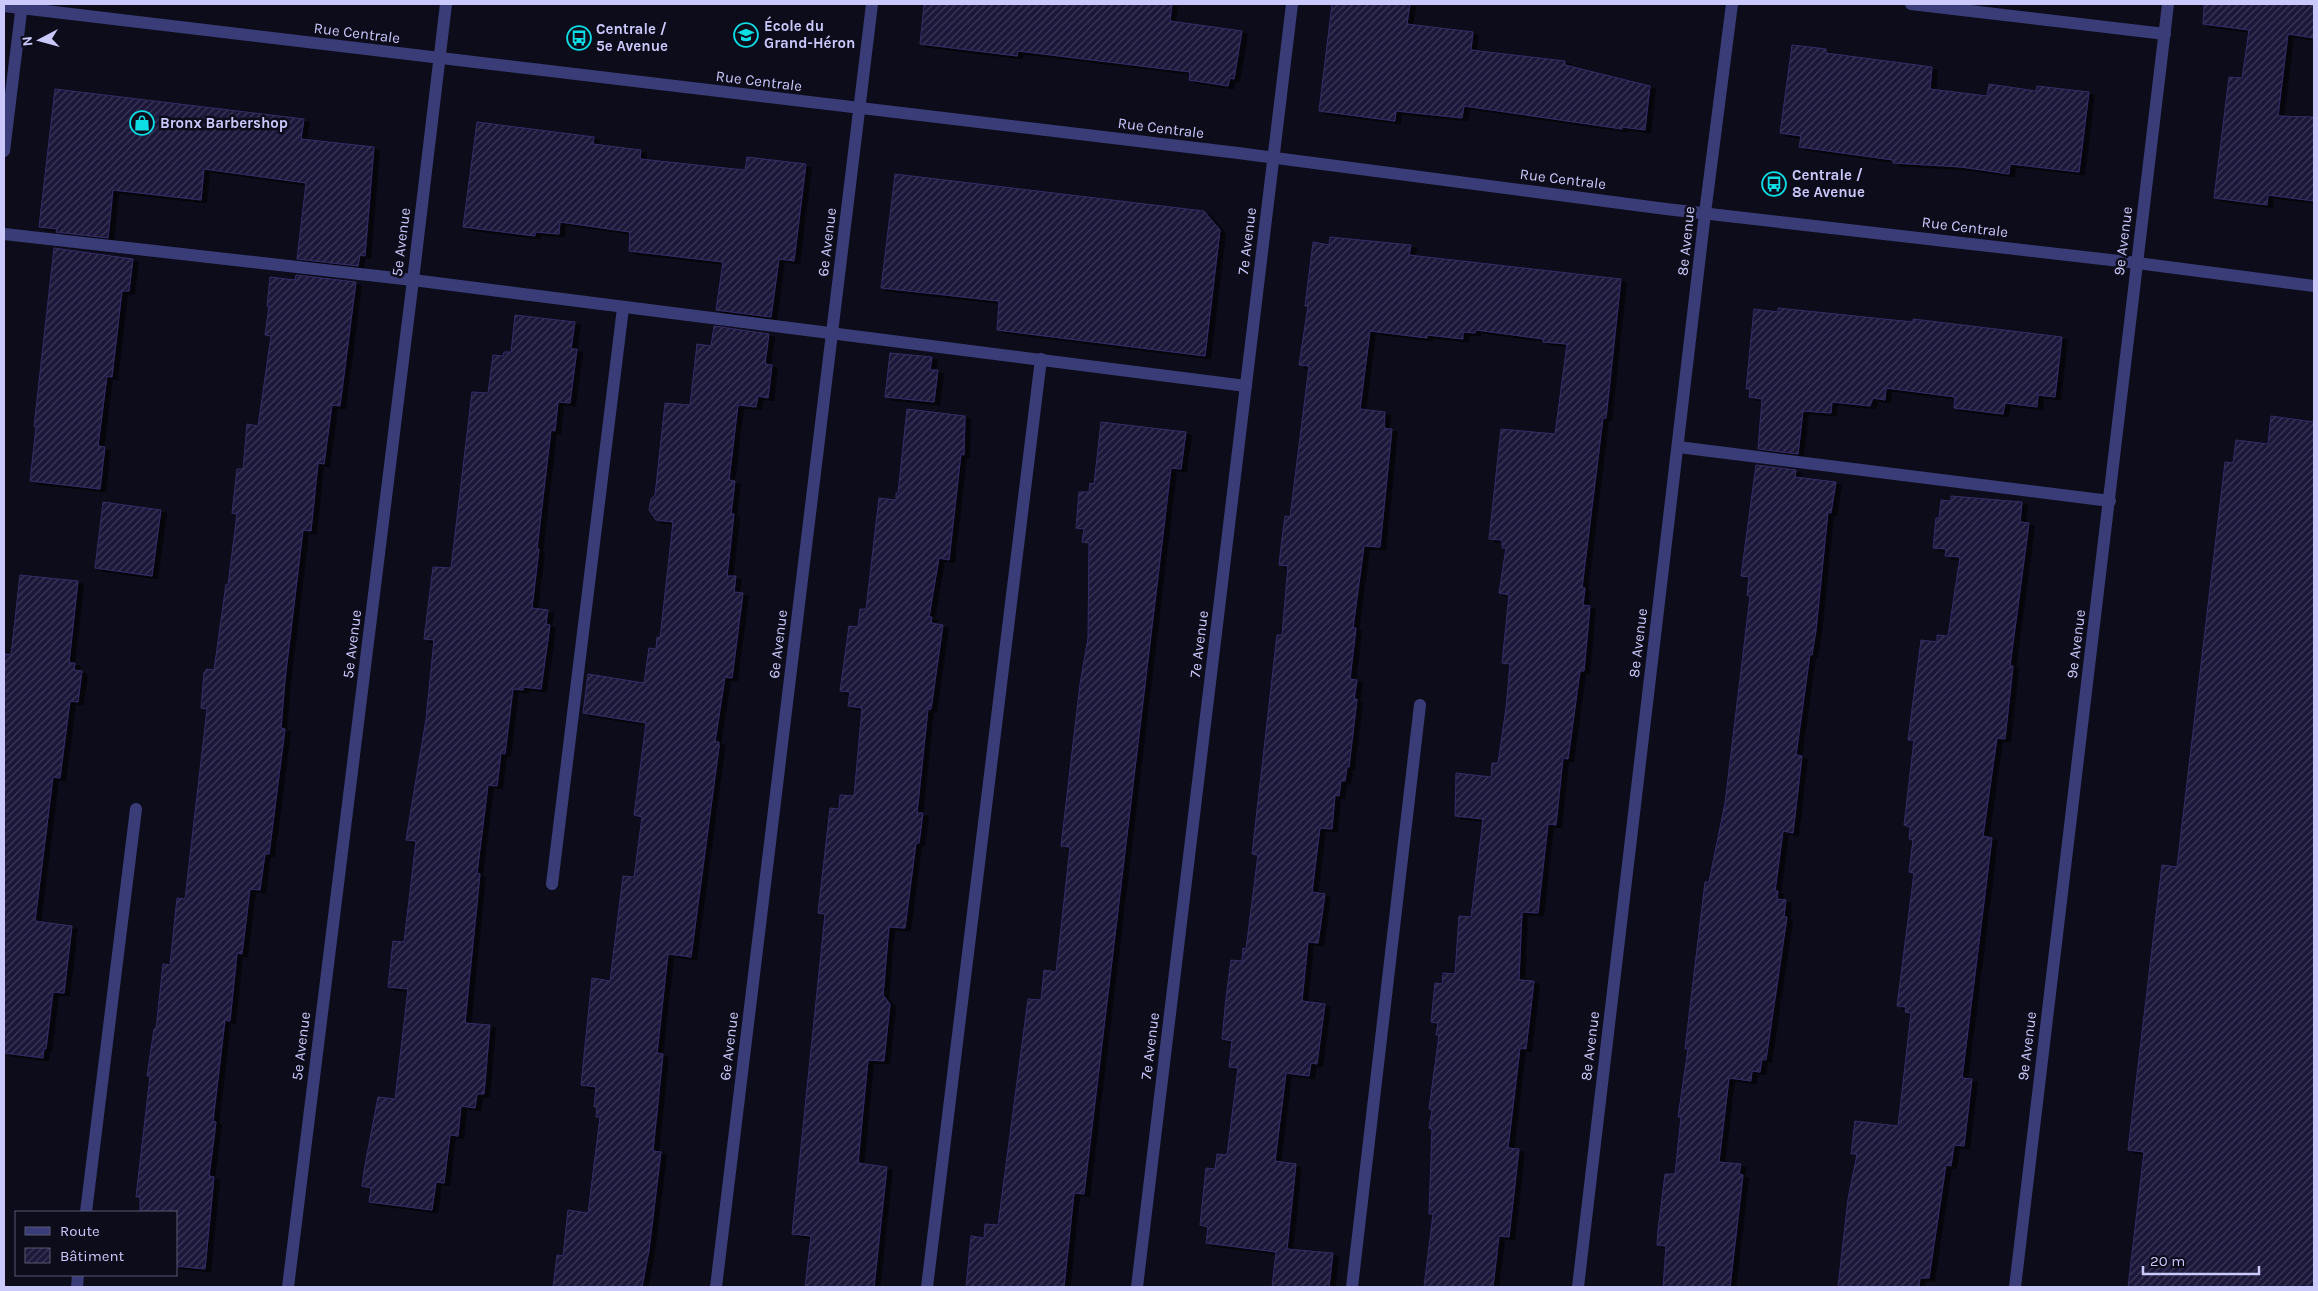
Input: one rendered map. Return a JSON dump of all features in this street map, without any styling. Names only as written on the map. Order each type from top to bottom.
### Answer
[{"type":"street","name":"5e Avenue","points":[[288,1287],[446,4]]},
{"type":"street","name":"6e Avenue","points":[[716,1287],[872,4]]},
{"type":"street","name":"7e Avenue","points":[[1137,1287],[1292,4]]},
{"type":"street","name":"8e Avenue","points":[[1578,1287],[1705,213],[1732,4]]},
{"type":"street","points":[[1912,4],[2165,34]]},
{"type":"street","name":"9e Avenue","points":[[2014,1287],[2110,501],[2168,4]]},
{"type":"street","name":"Rue Centrale","points":[[4,6],[22,6],[439,59],[1274,158],[1705,213],[2137,263],[2314,286]]},
{"type":"street","points":[[4,151],[22,6]]},
{"type":"street","points":[[4,234],[413,280],[1246,386]]},
{"type":"street","points":[[552,884],[623,308]]},
{"type":"street","points":[[927,1287],[1041,359]]},
{"type":"street","points":[[1678,447],[2110,501]]},
{"type":"street","points":[[1352,1287],[1420,705]]},
{"type":"street","points":[[86,1211],[136,809]]},
{"type":"building","points":[[924,4],[1172,4],[1170,21],[1242,31],[1234,79],[1230,78],[1228,86],[1189,80],[1190,72],[1018,51],[1017,56],[920,44]]},
{"type":"building","points":[[1332,4],[1410,4],[1407,24],[1473,32],[1471,50],[1565,61],[1565,65],[1650,86],[1645,130],[1622,127],[1622,129],[1464,106],[1462,118],[1396,111],[1395,121],[1319,111]]},
{"type":"building","points":[[2204,4],[2314,4],[2314,38],[2288,34],[2278,116],[2314,117],[2314,201],[2268,195],[2267,205],[2214,198],[2229,77],[2242,78],[2249,30],[2203,24]]},
{"type":"building","points":[[1792,45],[1826,49],[1826,53],[1932,67],[1930,89],[1987,96],[1989,84],[2036,91],[2037,86],[2089,92],[2079,172],[2010,164],[2009,174],[1961,167],[1893,163],[1893,160],[1799,147],[1801,136],[1780,133]]},
{"type":"building","points":[[55,89],[304,119],[301,139],[374,147],[365,256],[360,255],[358,266],[297,259],[306,183],[204,169],[201,200],[113,190],[108,238],[56,232],[57,229],[39,227]]},
{"type":"building","points":[[477,122],[594,137],[593,144],[641,150],[640,159],[745,170],[747,157],[806,164],[794,261],[779,259],[771,317],[716,310],[723,262],[629,251],[630,232],[560,222],[559,234],[535,232],[535,236],[463,227]]},
{"type":"building","points":[[895,174],[1204,211],[1220,230],[1205,356],[997,330],[999,301],[881,288]]},
{"type":"building","points":[[1330,237],[1411,245],[1409,255],[1621,279],[1606,418],[1603,418],[1582,588],[1585,588],[1583,605],[1590,606],[1584,671],[1580,671],[1568,759],[1563,758],[1556,825],[1548,824],[1538,913],[1522,912],[1519,980],[1534,981],[1526,1049],[1520,1048],[1508,1148],[1519,1149],[1509,1237],[1499,1236],[1493,1287],[1424,1287],[1433,1214],[1429,1214],[1432,1129],[1429,1128],[1432,1110],[1429,1109],[1439,1035],[1436,1035],[1438,1023],[1431,1022],[1435,983],[1442,984],[1443,973],[1455,974],[1459,916],[1471,917],[1483,819],[1455,816],[1456,773],[1491,777],[1492,763],[1498,763],[1506,708],[1510,664],[1502,663],[1509,595],[1499,593],[1506,548],[1502,548],[1502,540],[1489,539],[1501,429],[1555,434],[1567,344],[1543,342],[1543,339],[1476,330],[1475,333],[1463,332],[1463,339],[1427,335],[1427,338],[1370,331],[1360,409],[1385,412],[1384,428],[1392,429],[1380,547],[1364,546],[1353,628],[1356,628],[1350,679],[1357,680],[1354,699],[1357,699],[1349,767],[1347,767],[1345,781],[1341,781],[1339,796],[1335,795],[1332,829],[1320,828],[1312,892],[1325,894],[1318,943],[1308,942],[1302,1001],[1325,1004],[1317,1064],[1311,1063],[1309,1076],[1286,1073],[1275,1161],[1296,1164],[1287,1249],[1333,1253],[1329,1287],[1272,1287],[1276,1252],[1206,1243],[1208,1227],[1200,1225],[1206,1168],[1215,1169],[1217,1154],[1227,1155],[1238,1068],[1229,1067],[1232,1041],[1222,1039],[1226,998],[1231,960],[1242,961],[1243,948],[1246,949],[1258,855],[1252,854],[1277,635],[1282,635],[1288,566],[1279,565],[1285,516],[1290,517],[1309,366],[1299,365],[1308,306],[1305,306],[1313,242],[1329,245]]},
{"type":"building","points":[[54,248],[133,259],[129,291],[122,291],[112,377],[107,376],[98,446],[105,447],[100,489],[30,481],[36,427],[34,426]]},
{"type":"building","points":[[296,275],[356,282],[340,406],[332,405],[324,464],[318,463],[311,531],[303,530],[285,680],[281,728],[285,729],[269,854],[265,854],[260,890],[250,889],[242,954],[237,953],[230,1021],[225,1020],[213,1121],[216,1122],[209,1176],[214,1177],[205,1269],[178,1266],[178,1211],[140,1211],[140,1197],[136,1197],[150,1076],[147,1076],[154,1029],[156,1029],[163,964],[170,965],[177,898],[185,899],[207,709],[201,708],[204,672],[206,672],[206,669],[214,670],[226,584],[228,585],[237,514],[232,513],[237,469],[243,469],[247,424],[258,426],[271,336],[265,335],[270,277],[295,280]]},
{"type":"building","points":[[1778,308],[1913,322],[1913,319],[2062,337],[2055,397],[2038,395],[2037,407],[2005,403],[2003,414],[1954,408],[1955,397],[1886,388],[1885,400],[1873,398],[1870,406],[1832,402],[1831,413],[1803,411],[1798,454],[1758,449],[1762,399],[1749,397],[1750,389],[1746,389],[1754,309],[1778,312]]},
{"type":"building","points":[[515,315],[575,322],[571,349],[577,349],[570,403],[558,402],[555,431],[551,430],[537,549],[539,549],[532,608],[548,610],[546,624],[550,625],[541,689],[523,687],[523,690],[513,689],[505,754],[501,753],[497,786],[488,785],[477,873],[480,874],[465,1023],[490,1025],[484,1094],[477,1094],[475,1108],[461,1106],[458,1136],[450,1135],[444,1183],[436,1182],[432,1210],[369,1202],[371,1188],[362,1186],[365,1165],[378,1097],[395,1099],[408,989],[388,987],[393,941],[404,942],[416,841],[406,840],[426,719],[434,640],[424,639],[433,567],[451,568],[472,392],[488,393],[493,355],[503,356],[504,352],[511,352]]},
{"type":"building","points":[[714,326],[769,334],[765,364],[772,365],[768,398],[758,396],[756,407],[738,405],[729,480],[735,481],[731,514],[734,514],[727,576],[736,576],[734,592],[743,593],[732,678],[725,677],[715,742],[719,742],[719,747],[691,957],[668,954],[657,1053],[663,1054],[653,1151],[661,1152],[649,1250],[642,1287],[553,1287],[557,1255],[563,1256],[568,1210],[588,1213],[600,1117],[596,1117],[597,1107],[594,1107],[596,1087],[581,1085],[592,978],[610,981],[623,876],[634,877],[642,817],[634,815],[646,723],[583,713],[588,674],[644,683],[649,648],[656,649],[657,637],[660,638],[673,522],[656,520],[649,510],[651,499],[655,495],[665,403],[690,405],[697,344],[711,346]]},
{"type":"building","points":[[890,353],[932,357],[930,370],[938,370],[934,402],[885,397]]},
{"type":"building","points":[[907,409],[965,416],[964,455],[961,454],[949,560],[939,558],[929,617],[932,617],[931,623],[943,625],[931,709],[928,709],[917,813],[923,813],[919,843],[916,843],[905,928],[889,927],[883,995],[890,1004],[884,1061],[868,1060],[858,1163],[887,1167],[874,1287],[805,1287],[811,1236],[792,1234],[825,914],[818,913],[830,808],[839,809],[840,795],[854,796],[862,708],[848,706],[850,692],[840,691],[849,626],[858,627],[860,609],[866,609],[879,498],[896,500],[896,493],[898,493]]},
{"type":"building","points":[[2271,416],[2314,422],[2314,1287],[2128,1287],[2144,1152],[2128,1150],[2162,865],[2177,867],[2225,462],[2233,463],[2236,440],[2268,444]]},
{"type":"building","points":[[1101,422],[1186,432],[1181,469],[1171,468],[1084,1194],[1074,1193],[1064,1287],[966,1287],[971,1236],[984,1238],[985,1224],[998,1225],[1028,999],[1041,1000],[1044,970],[1056,972],[1070,847],[1061,846],[1080,684],[1088,638],[1089,543],[1082,542],[1084,529],[1076,528],[1079,492],[1089,492],[1090,483],[1094,484]]},
{"type":"building","points":[[1756,465],[1796,470],[1795,477],[1836,482],[1831,513],[1828,512],[1816,630],[1812,655],[1810,654],[1796,755],[1802,756],[1793,833],[1783,831],[1775,891],[1778,891],[1777,899],[1786,900],[1784,917],[1787,917],[1766,1060],[1762,1059],[1760,1072],[1752,1071],[1751,1081],[1729,1078],[1719,1162],[1741,1164],[1739,1174],[1743,1175],[1730,1287],[1663,1287],[1666,1246],[1657,1245],[1658,1230],[1665,1174],[1675,1174],[1681,1117],[1678,1117],[1688,1049],[1685,1049],[1705,882],[1709,882],[1725,803],[1750,596],[1747,595],[1749,577],[1741,576]]},
{"type":"building","points":[[1951,496],[2022,502],[2020,522],[2029,523],[2010,666],[2013,666],[2005,739],[1997,738],[1983,836],[1992,838],[1962,1078],[1972,1079],[1964,1146],[1954,1145],[1951,1166],[1946,1165],[1929,1278],[1920,1278],[1919,1287],[1838,1287],[1848,1199],[1857,1154],[1851,1154],[1855,1121],[1898,1126],[1911,1013],[1905,1012],[1906,1007],[1897,1006],[1914,873],[1909,872],[1913,840],[1909,839],[1910,827],[1904,825],[1914,740],[1908,740],[1921,640],[1937,642],[1937,635],[1948,636],[1960,557],[1945,556],[1946,549],[1933,548],[1936,518],[1939,518],[1941,500],[1951,501]]},
{"type":"building","points":[[103,502],[161,510],[152,576],[95,568]]},
{"type":"building","points":[[20,575],[78,581],[69,663],[75,663],[74,670],[82,671],[78,702],[70,701],[60,778],[53,777],[35,921],[72,926],[64,993],[53,992],[46,1049],[44,1048],[43,1058],[4,1053],[4,654],[11,655]]},
{"type":"place","name":"École du Grand-Héron","points":[[746,35]]},
{"type":"place","name":"Centrale / 5e Avenue","points":[[579,38]]},
{"type":"place","name":"Bronx Barbershop","points":[[142,123]]},
{"type":"place","name":"Centrale / 8e Avenue","points":[[1774,184]]}]
